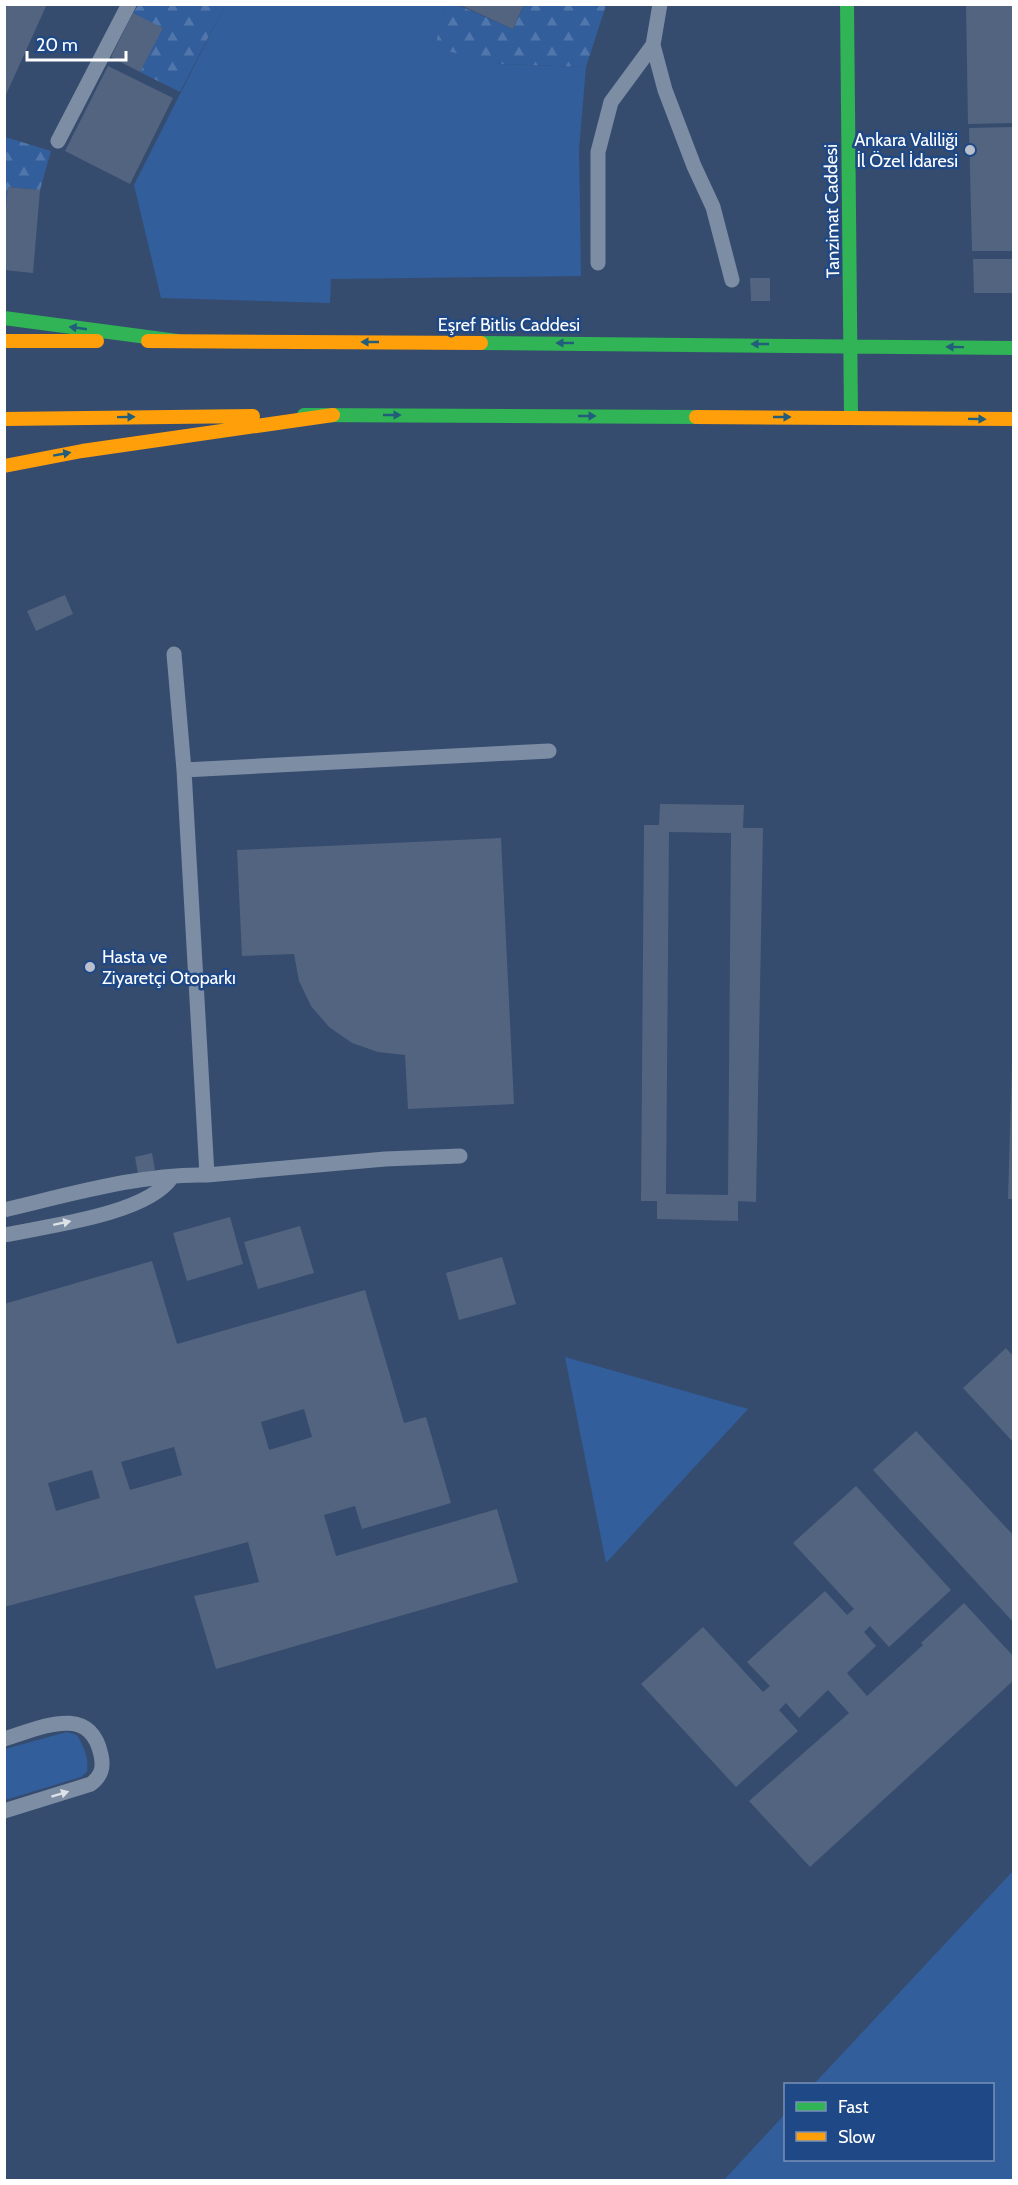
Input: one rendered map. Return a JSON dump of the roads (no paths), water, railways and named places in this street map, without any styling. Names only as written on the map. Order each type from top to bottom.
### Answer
[{"type":"main road","name":"Tanzimat Caddesi","points":[[847,4],[851,417]]},
{"type":"main road","points":[[4,318],[177,341]]},
{"type":"main road","name":"Eşref Bitlis Caddesi","points":[[4,341],[852,345],[1014,348]]},
{"type":"main road","points":[[4,466],[82,451],[333,415]]},
{"type":"main road","points":[[4,418],[333,415],[1014,419]]},
{"type":"lane","points":[[58,141],[129,4]]},
{"type":"lane","points":[[660,4],[653,45],[670,101],[694,166],[713,207],[732,280]]},
{"type":"lane","points":[[598,263],[598,152],[611,102],[653,45]]},
{"type":"lane","points":[[174,654],[184,770],[207,1175]]},
{"type":"lane","points":[[184,770],[549,751]]},
{"type":"lane","points":[[4,1210],[131,1182],[189,1174],[207,1175],[385,1159],[460,1156]]},
{"type":"lane","points":[[4,1235],[123,1208],[159,1192],[172,1177]]},
{"type":"lane","points":[[4,1739],[66,1721],[78,1724],[89,1729],[96,1741],[102,1766],[100,1777],[91,1784],[4,1811]]},
{"type":"place","name":"Ankara Valiliği İl Özel İdaresi","points":[[970,150]]},
{"type":"place","name":"Hasta ve Ziyaretçi Otoparkı","points":[[90,967]]}]
